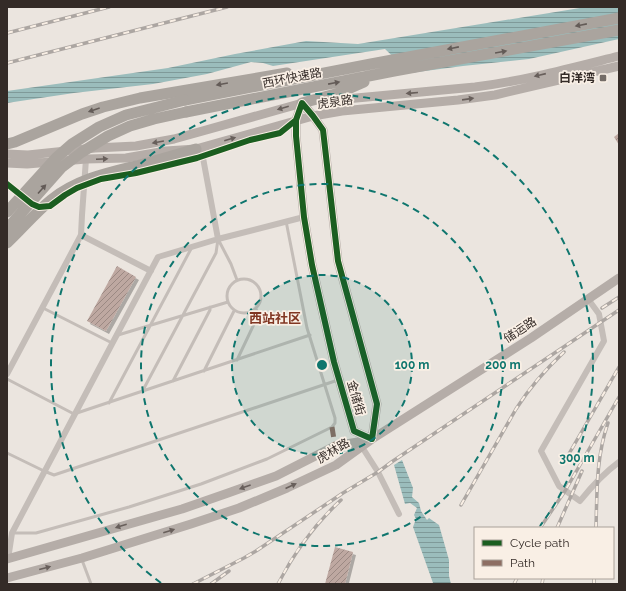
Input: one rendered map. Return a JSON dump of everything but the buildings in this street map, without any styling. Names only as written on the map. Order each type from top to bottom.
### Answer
[{"type":"highway","name":"西环快速路","points":[[7,212],[56,158],[72,144],[99,127],[126,115],[185,100],[389,60],[619,18]]},
{"type":"highway","name":"西环快速路","points":[[7,229],[61,168],[82,152],[108,136],[130,126],[154,118],[394,71],[619,30]]},
{"type":"highway","points":[[7,144],[82,114],[140,98],[329,66],[371,64]]},
{"type":"highway","points":[[302,102],[339,93],[382,74]]},
{"type":"highway","points":[[7,243],[52,199],[73,186],[94,176],[144,164],[198,148]]},
{"type":"street","name":"虎泉路","points":[[7,154],[28,155],[95,148],[136,146],[174,139],[302,102],[475,88],[523,79],[619,56]]},
{"type":"street","name":"虎泉路","points":[[7,163],[27,164],[86,159],[126,158],[198,148],[313,116],[342,111],[495,95],[619,66]]},
{"type":"street","name":"金储街","points":[[302,102],[323,130],[338,261],[377,404],[372,439],[354,431],[334,362],[312,265],[304,217],[296,136],[296,120],[302,102]]},
{"type":"street","points":[[198,148],[218,239]]},
{"type":"street","points":[[7,374],[81,235],[86,159]]},
{"type":"street","points":[[7,559],[12,533],[158,257],[218,239],[304,217]]},
{"type":"street","points":[[81,235],[151,271]]},
{"type":"street","name":"储运路","points":[[372,439],[531,338],[619,278]]},
{"type":"street","points":[[588,299],[599,314],[604,341],[541,451],[559,486],[580,501],[603,474],[619,462]]},
{"type":"street","name":"虎林路","points":[[7,578],[82,558],[191,524],[252,502],[287,488],[336,465],[372,439]]},
{"type":"street","name":"虎林路","points":[[7,559],[189,506],[276,476],[335,446],[372,439]]},
{"type":"street","points":[[362,447],[378,472],[399,514]]},
{"type":"lane","points":[[12,533],[36,533],[129,507],[201,484],[267,459],[332,427],[335,422],[335,418],[310,335],[286,221]]},
{"type":"lane","points":[[218,239],[231,264],[237,280]]},
{"type":"lane","points":[[142,392],[216,253],[218,239]]},
{"type":"lane","points":[[109,403],[193,246]]},
{"type":"lane","points":[[248,279],[254,281],[261,290],[261,302],[256,309],[249,313],[243,314],[234,311],[228,302],[228,288],[237,280],[248,279]]},
{"type":"lane","points":[[116,335],[228,302]]},
{"type":"lane","points":[[173,381],[210,310],[210,307]]},
{"type":"lane","points":[[43,308],[112,343]]},
{"type":"lane","points":[[237,360],[256,320],[258,314],[256,309]]},
{"type":"lane","points":[[204,371],[234,311]]},
{"type":"lane","points":[[7,379],[74,414],[310,335]]},
{"type":"lane","points":[[7,452],[54,475],[339,380]]},
{"type":"lane","points":[[82,558],[91,584]]},
{"type":"water","points":[[586,7],[619,7],[619,39],[529,59],[410,73],[385,49],[273,66],[251,62],[207,74],[153,84],[74,93],[7,103],[7,91],[168,68],[306,41],[358,44]]},
{"type":"water","points":[[402,460],[413,488],[412,497],[419,503],[421,511],[427,520],[429,518],[439,525],[449,560],[449,576],[451,584],[433,583],[413,527],[416,519],[414,515],[417,508],[410,503],[405,504],[394,465]]},
{"type":"railway","points":[[7,33],[109,7]]},
{"type":"railway","points":[[7,63],[227,7]]},
{"type":"railway","points":[[602,308],[619,297]]},
{"type":"railway","points":[[193,584],[256,551],[343,493],[378,472],[619,310]]},
{"type":"railway","points":[[461,505],[521,401],[538,379],[564,352]]},
{"type":"railway","points":[[566,459],[619,367]]},
{"type":"railway","points":[[541,527],[565,491],[619,397]]},
{"type":"railway","points":[[596,527],[599,462],[608,423]]},
{"type":"railway","points":[[557,527],[582,471]]},
{"type":"railway","points":[[278,584],[291,560],[306,539],[322,519],[341,500]]},
{"type":"railway","points":[[211,584],[229,571]]},
{"type":"railway","points":[[514,584],[516,579]]},
{"type":"railway","points":[[542,584],[543,579]]},
{"type":"railway","points":[[594,579],[594,584]]},
{"type":"marked path","points":[[332,427],[335,446]]},
{"type":"cycle path","points":[[302,103],[323,130],[338,261],[377,404],[372,439],[354,431],[334,362],[312,265],[304,217],[296,136],[296,120],[302,103]]},
{"type":"cycle path","points":[[7,184],[32,204],[39,207],[50,206],[77,188],[101,179],[136,173],[197,158],[250,140],[280,133],[296,120]]},
{"type":"place","name":"白洋湾","points":[[603,78]]},
{"type":"district","name":"西站社区","points":[[275,318]]}]
